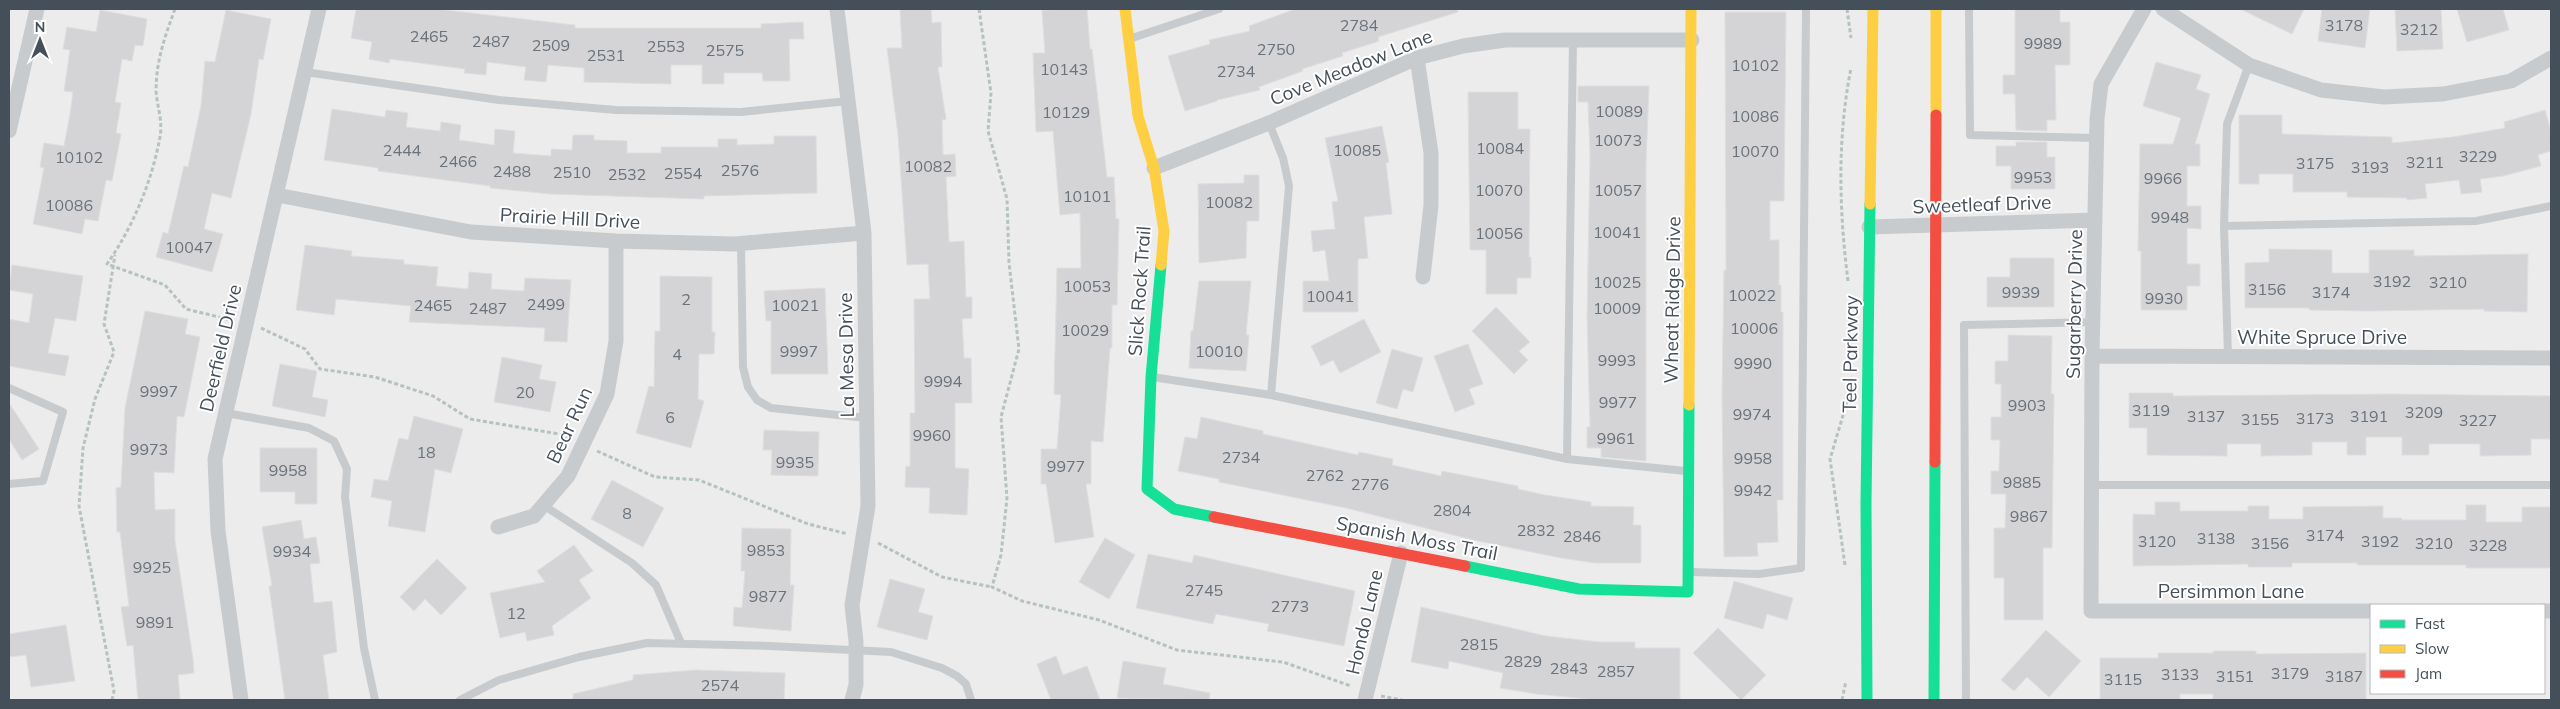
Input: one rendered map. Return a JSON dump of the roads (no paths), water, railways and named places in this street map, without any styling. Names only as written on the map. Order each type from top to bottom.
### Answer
[{"type":"street","points":[[9,131],[11,105],[37,9]]},
{"type":"street","name":"Deerfield Drive","points":[[241,700],[218,531],[215,459],[319,9]]},
{"type":"street","name":"La Mesa Drive","points":[[837,9],[864,233],[868,506],[852,605],[856,650],[856,685],[852,700]]},
{"type":"street","name":"Slick Rock Trail","points":[[1125,9],[1138,116],[1154,168],[1164,231],[1151,377],[1147,489]]},
{"type":"street","name":"Wheat Ridge Drive","points":[[1688,592],[1691,9]]},
{"type":"street","name":"Teel Parkway","points":[[1867,700],[1866,503],[1873,9]]},
{"type":"street","points":[[1934,700],[1936,9]]},
{"type":"street","name":"Sugarberry Drive","points":[[2091,612],[2092,356],[2095,322],[2097,138],[2102,84],[2144,9]]},
{"type":"street","points":[[2164,9],[2249,65],[2321,90],[2384,97],[2443,94],[2511,81],[2551,58]]},
{"type":"street","name":"Cove Meadow Lane","points":[[1154,168],[1269,123],[1417,58],[1463,46],[1505,40],[1692,40]]},
{"type":"street","points":[[1417,58],[1431,153],[1431,205],[1423,277]]},
{"type":"street","name":"Prairie Hill Drive","points":[[277,195],[471,232],[616,242],[741,244],[864,233]]},
{"type":"street","name":"Sweetleaf Drive","points":[[1869,227],[2096,220]]},
{"type":"street","name":"Bear Run","points":[[498,527],[534,516],[568,476],[607,394],[616,341],[616,242]]},
{"type":"street","name":"White Spruce Drive","points":[[2092,356],[2551,358]]},
{"type":"street","name":"Spanish Moss Trail","points":[[1147,489],[1174,509],[1579,589],[1688,592]]},
{"type":"street","name":"Hondo Lane","points":[[1366,696],[1401,553]]},
{"type":"street","name":"Persimmon Lane","points":[[2091,612],[2370,611]]},
{"type":"lane","points":[[1128,40],[1219,9]]},
{"type":"lane","points":[[1688,572],[1759,574],[1801,568],[1806,9]]},
{"type":"lane","points":[[1969,9],[1970,135],[2097,138]]},
{"type":"lane","points":[[1567,459],[1573,40]]},
{"type":"lane","points":[[2228,356],[2224,226],[2227,124],[2249,65]]},
{"type":"lane","points":[[305,72],[499,100],[616,110],[741,112],[848,101]]},
{"type":"lane","points":[[1269,123],[1283,158],[1289,186],[1271,395]]},
{"type":"lane","points":[[2224,226],[2476,221],[2551,206]]},
{"type":"lane","points":[[741,244],[743,367],[748,386],[757,400],[771,408],[867,418]]},
{"type":"lane","points":[[1966,700],[1964,326],[2095,322]]},
{"type":"lane","points":[[1151,377],[1271,395],[1567,459],[1688,471]]},
{"type":"lane","points":[[9,388],[63,412],[44,481],[9,484]]},
{"type":"lane","points":[[226,412],[309,428],[334,441],[347,469],[345,497],[364,648],[375,700]]},
{"type":"lane","points":[[2092,485],[2551,484]]},
{"type":"lane","points":[[543,505],[632,562],[656,585],[681,643]]},
{"type":"lane","points":[[460,700],[499,680],[579,657],[647,643],[890,652],[942,668],[957,676],[966,684],[971,700]]}]
